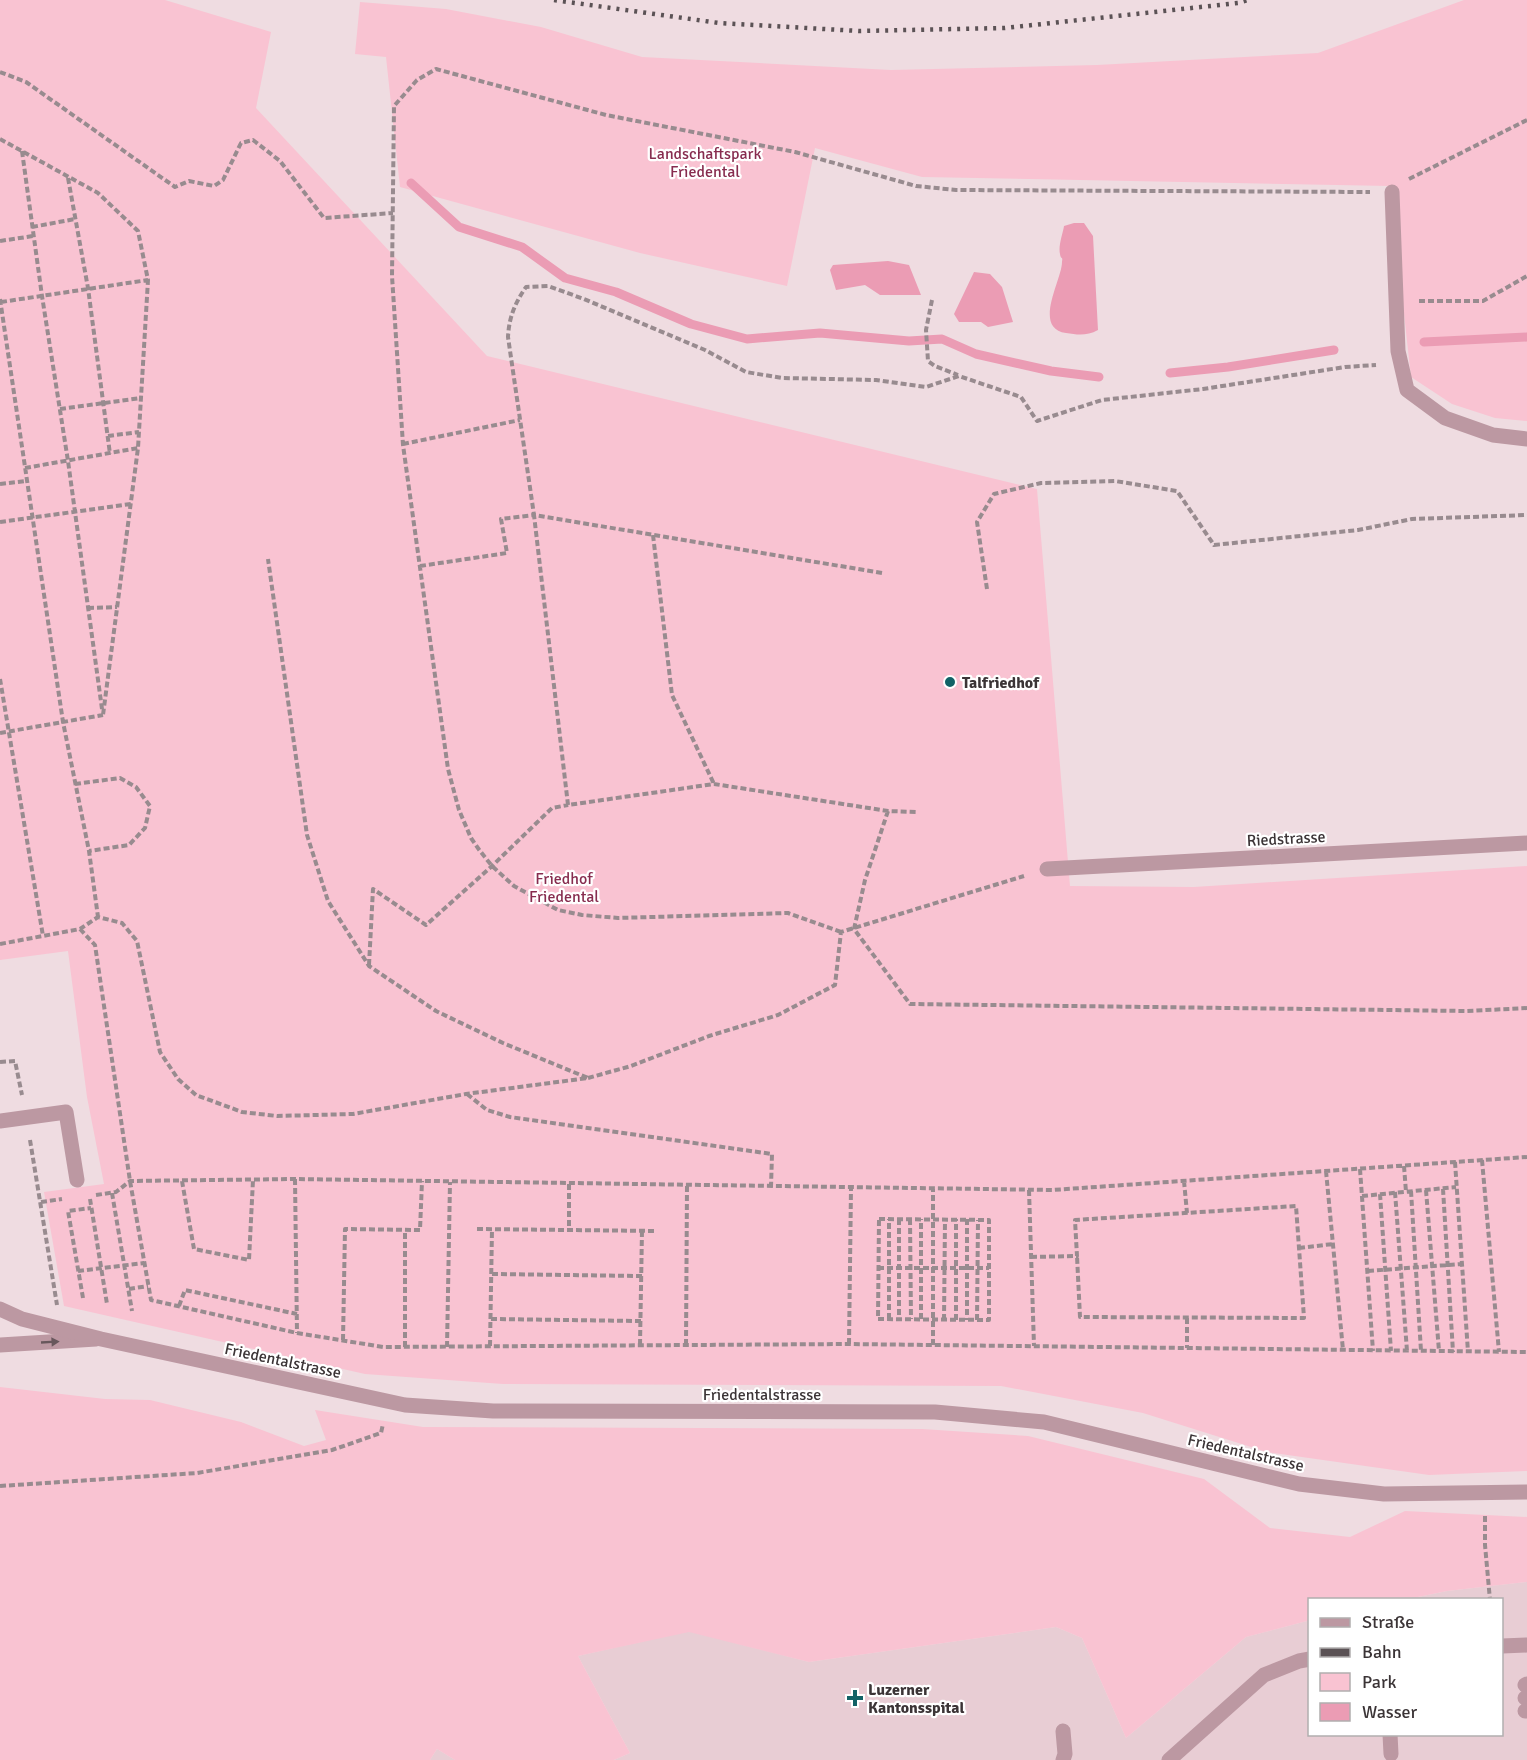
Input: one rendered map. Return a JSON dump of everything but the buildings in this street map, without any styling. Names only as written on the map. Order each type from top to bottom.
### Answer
[{"type":"street","points":[[1392,192],[1398,351],[1407,390],[1445,418],[1492,435],[1527,439]]},
{"type":"street","name":"Riedstrasse","points":[[1047,869],[1527,843]]},
{"type":"street","points":[[0,1121],[66,1112],[77,1180]]},
{"type":"street","name":"Friedentalstrasse","points":[[0,1309],[22,1319],[100,1339],[405,1405],[493,1411],[935,1412],[1044,1422],[1299,1484],[1384,1494],[1527,1492]]},
{"type":"street","points":[[0,1345],[100,1339]]},
{"type":"street","points":[[1503,1646],[1527,1645]]},
{"type":"street","points":[[1169,1760],[1264,1675],[1308,1659]]},
{"type":"street","points":[[1063,1731],[1065,1754],[1063,1760]]},
{"type":"street","points":[[1390,1736],[1391,1754]]},
{"type":"path","points":[[1047,869],[841,932],[788,913],[618,918],[582,915],[558,910],[536,900],[514,886],[492,866],[471,838],[459,810],[448,770],[403,445],[392,276],[394,106],[417,80],[436,69],[606,115],[795,152],[916,186],[956,190],[1392,192],[1414,175],[1527,120]]},
{"type":"path","points":[[0,72],[26,82],[175,187],[189,181],[213,186],[223,180],[241,143],[253,140],[280,161],[324,218],[393,213]]},
{"type":"path","points":[[0,139],[98,193],[138,231],[148,280],[138,448],[103,715]]},
{"type":"path","points":[[22,151],[103,715]]},
{"type":"path","points":[[68,177],[88,288],[110,454]]},
{"type":"path","points":[[32,227],[75,219]]},
{"type":"path","points":[[0,241],[33,236]]},
{"type":"path","points":[[1397,301],[1483,301],[1527,276]]},
{"type":"path","points":[[98,917],[89,850],[63,722],[2,332],[0,301],[148,280]]},
{"type":"path","points":[[568,805],[534,515],[508,337],[509,324],[516,303],[526,287],[548,286],[584,299],[705,350],[746,372],[782,378],[876,380],[926,387],[959,376]]},
{"type":"path","points":[[932,300],[926,330],[928,361],[959,376],[1021,397],[1037,420],[1102,400],[1203,389],[1344,368],[1401,363]]},
{"type":"path","points":[[60,410],[141,398]]},
{"type":"path","points":[[403,445],[520,420]]},
{"type":"path","points":[[108,436],[139,432]]},
{"type":"path","points":[[25,468],[138,448]]},
{"type":"path","points":[[0,484],[26,480]]},
{"type":"path","points":[[987,589],[977,522],[994,495],[1041,483],[1115,481],[1177,491],[1214,545],[1358,530],[1412,519],[1527,515]]},
{"type":"path","points":[[0,522],[131,504]]},
{"type":"path","points":[[420,566],[507,553],[501,519],[534,515],[882,573]]},
{"type":"path","points":[[653,536],[672,695],[714,784]]},
{"type":"path","points":[[268,559],[307,835],[328,901],[369,966],[436,1011],[503,1043],[588,1078]]},
{"type":"path","points":[[88,608],[117,607]]},
{"type":"path","points":[[0,679],[2,706],[9,732],[43,936]]},
{"type":"path","points":[[0,733],[103,715]]},
{"type":"path","points":[[75,784],[120,778],[136,787],[150,806],[145,828],[129,845],[89,850]]},
{"type":"path","points":[[369,966],[373,889],[426,926],[552,808],[714,784],[888,811],[915,812]]},
{"type":"path","points":[[888,811],[865,880],[854,929],[910,1004],[1467,1011],[1527,1008]]},
{"type":"path","points":[[0,944],[80,929],[98,917],[122,922],[137,941],[160,1052],[178,1078],[196,1095],[242,1112],[277,1116],[353,1114],[466,1094],[588,1078],[631,1066],[709,1036],[778,1015],[835,985],[841,932]]},
{"type":"path","points":[[80,929],[95,945],[130,1181],[151,1300],[297,1333],[383,1347],[849,1344],[1527,1352]]},
{"type":"path","points":[[0,1062],[15,1060],[58,1314]]},
{"type":"path","points":[[466,1094],[487,1110],[510,1117],[772,1154],[771,1187]]},
{"type":"path","points":[[107,1304],[89,1196],[112,1193],[130,1181],[295,1179],[1052,1190],[1527,1157]]},
{"type":"path","points":[[1482,1160],[1499,1352]]},
{"type":"path","points":[[1455,1162],[1468,1352]]},
{"type":"path","points":[[1404,1166],[1416,1267],[1421,1351]]},
{"type":"path","points":[[1360,1169],[1373,1351]]},
{"type":"path","points":[[1326,1171],[1343,1350]]},
{"type":"path","points":[[182,1181],[194,1249],[249,1260],[253,1179]]},
{"type":"path","points":[[295,1179],[297,1333]]},
{"type":"path","points":[[343,1340],[345,1229],[420,1230],[422,1181]]},
{"type":"path","points":[[1184,1181],[1187,1213]]},
{"type":"path","points":[[447,1347],[450,1182]]},
{"type":"path","points":[[568,1184],[568,1230]]},
{"type":"path","points":[[686,1345],[687,1186]]},
{"type":"path","points":[[1362,1196],[1456,1187]]},
{"type":"path","points":[[849,1344],[851,1188]]},
{"type":"path","points":[[933,1189],[933,1345]]},
{"type":"path","points":[[1443,1189],[1453,1352]]},
{"type":"path","points":[[1029,1190],[1034,1346]]},
{"type":"path","points":[[1426,1190],[1439,1351]]},
{"type":"path","points":[[1395,1192],[1407,1351]]},
{"type":"path","points":[[112,1193],[132,1311]]},
{"type":"path","points":[[1380,1194],[1391,1351]]},
{"type":"path","points":[[1296,1206],[1304,1318],[1080,1317],[1076,1220],[1187,1213],[1296,1206]]},
{"type":"path","points":[[82,1298],[68,1211],[91,1208]]},
{"type":"path","points":[[879,1219],[921,1219],[989,1220],[989,1320],[878,1319],[879,1219]]},
{"type":"path","points":[[889,1219],[889,1319]]},
{"type":"path","points":[[899,1219],[900,1319]]},
{"type":"path","points":[[910,1219],[911,1320]]},
{"type":"path","points":[[921,1219],[921,1320]]},
{"type":"path","points":[[956,1219],[956,1320]]},
{"type":"path","points":[[967,1219],[967,1320]]},
{"type":"path","points":[[944,1320],[945,1220]]},
{"type":"path","points":[[977,1320],[978,1220]]},
{"type":"path","points":[[477,1229],[657,1231]]},
{"type":"path","points":[[490,1346],[492,1229]]},
{"type":"path","points":[[405,1230],[405,1347]]},
{"type":"path","points":[[640,1345],[642,1230]]},
{"type":"path","points":[[1299,1248],[1333,1244]]},
{"type":"path","points":[[1031,1257],[1077,1256]]},
{"type":"path","points":[[78,1270],[144,1263]]},
{"type":"path","points":[[1368,1271],[1461,1264]]},
{"type":"path","points":[[878,1268],[989,1268]]},
{"type":"path","points":[[492,1274],[642,1276]]},
{"type":"path","points":[[129,1289],[148,1286]]},
{"type":"path","points":[[179,1306],[185,1290],[297,1314]]},
{"type":"path","points":[[1187,1318],[1187,1348]]},
{"type":"path","points":[[490,1319],[641,1321]]},
{"type":"path","points":[[0,1486],[197,1473],[332,1450],[381,1433],[389,1401]]},
{"type":"path","points":[[1485,1545],[1490,1598]]},
{"type":"shaded area","name":"Luzerner Kantonsspital","points":[[1527,1582],[1527,1760],[614,1760],[630,1753],[578,1656],[689,1631],[809,1662],[1056,1627],[1082,1638],[1126,1738],[1246,1637],[1307,1621],[1308,1616],[1308,1736],[1503,1736],[1503,1598],[1380,1598],[1418,1597],[1447,1591]]},
{"type":"shaded area","points":[[437,1749],[455,1760],[430,1760]]},
{"type":"green space","name":"Friedhof Friedental","points":[[0,0],[165,0],[271,32],[256,108],[487,356],[1037,489],[1070,886],[1194,887],[1527,866],[1527,1471],[1429,1475],[1267,1452],[1143,1413],[1001,1386],[503,1384],[365,1374],[64,1306],[44,1192],[104,1184],[87,1097],[68,951],[0,960]]},
{"type":"green space","name":"Landschaftspark Friedental","points":[[1464,0],[1527,0],[1527,421],[1495,418],[1452,404],[1411,377],[1390,186],[922,177],[815,148],[787,286],[640,253],[400,187],[386,57],[355,54],[360,2],[446,9],[541,27],[642,57],[891,70],[1097,65],[1318,53]]},
{"type":"green space","points":[[0,1387],[105,1399],[150,1400],[241,1422],[304,1446],[326,1440],[315,1410],[423,1427],[922,1429],[1028,1436],[1204,1479],[1270,1528],[1350,1537],[1405,1511],[1527,1517],[1527,1582],[1447,1591],[1418,1597],[1308,1598],[1307,1621],[1246,1637],[1126,1738],[1082,1638],[1056,1627],[809,1662],[689,1632],[578,1656],[630,1753],[614,1760],[455,1760],[437,1749],[430,1760],[0,1760]]},
{"type":"water","points":[[1084,223],[1093,236],[1098,330],[1082,334],[1066,333],[1056,329],[1051,322],[1050,313],[1061,270],[1060,247],[1064,226]]},
{"type":"water","points":[[888,261],[909,265],[921,295],[880,295],[865,285],[836,290],[830,270],[833,265]]},
{"type":"water","points":[[974,272],[990,274],[1002,287],[1013,322],[988,327],[981,322],[959,322],[954,314]]},
{"type":"waterway","points":[[411,183],[459,227],[522,247],[565,278],[616,292],[691,324],[747,339],[820,333],[909,341],[942,339],[976,354],[1051,371],[1099,377]]},
{"type":"waterway","points":[[1424,342],[1527,337]]},
{"type":"waterway","points":[[1170,373],[1228,367],[1334,350]]},
{"type":"railway","points":[[554,0],[719,23],[859,31],[1005,28],[1238,3],[1248,0]]},
{"type":"place","name":"Talfriedhof","points":[[950,682]]},
{"type":"place","name":"Luzerner Kantonsspital","points":[[855,1698]]}]
